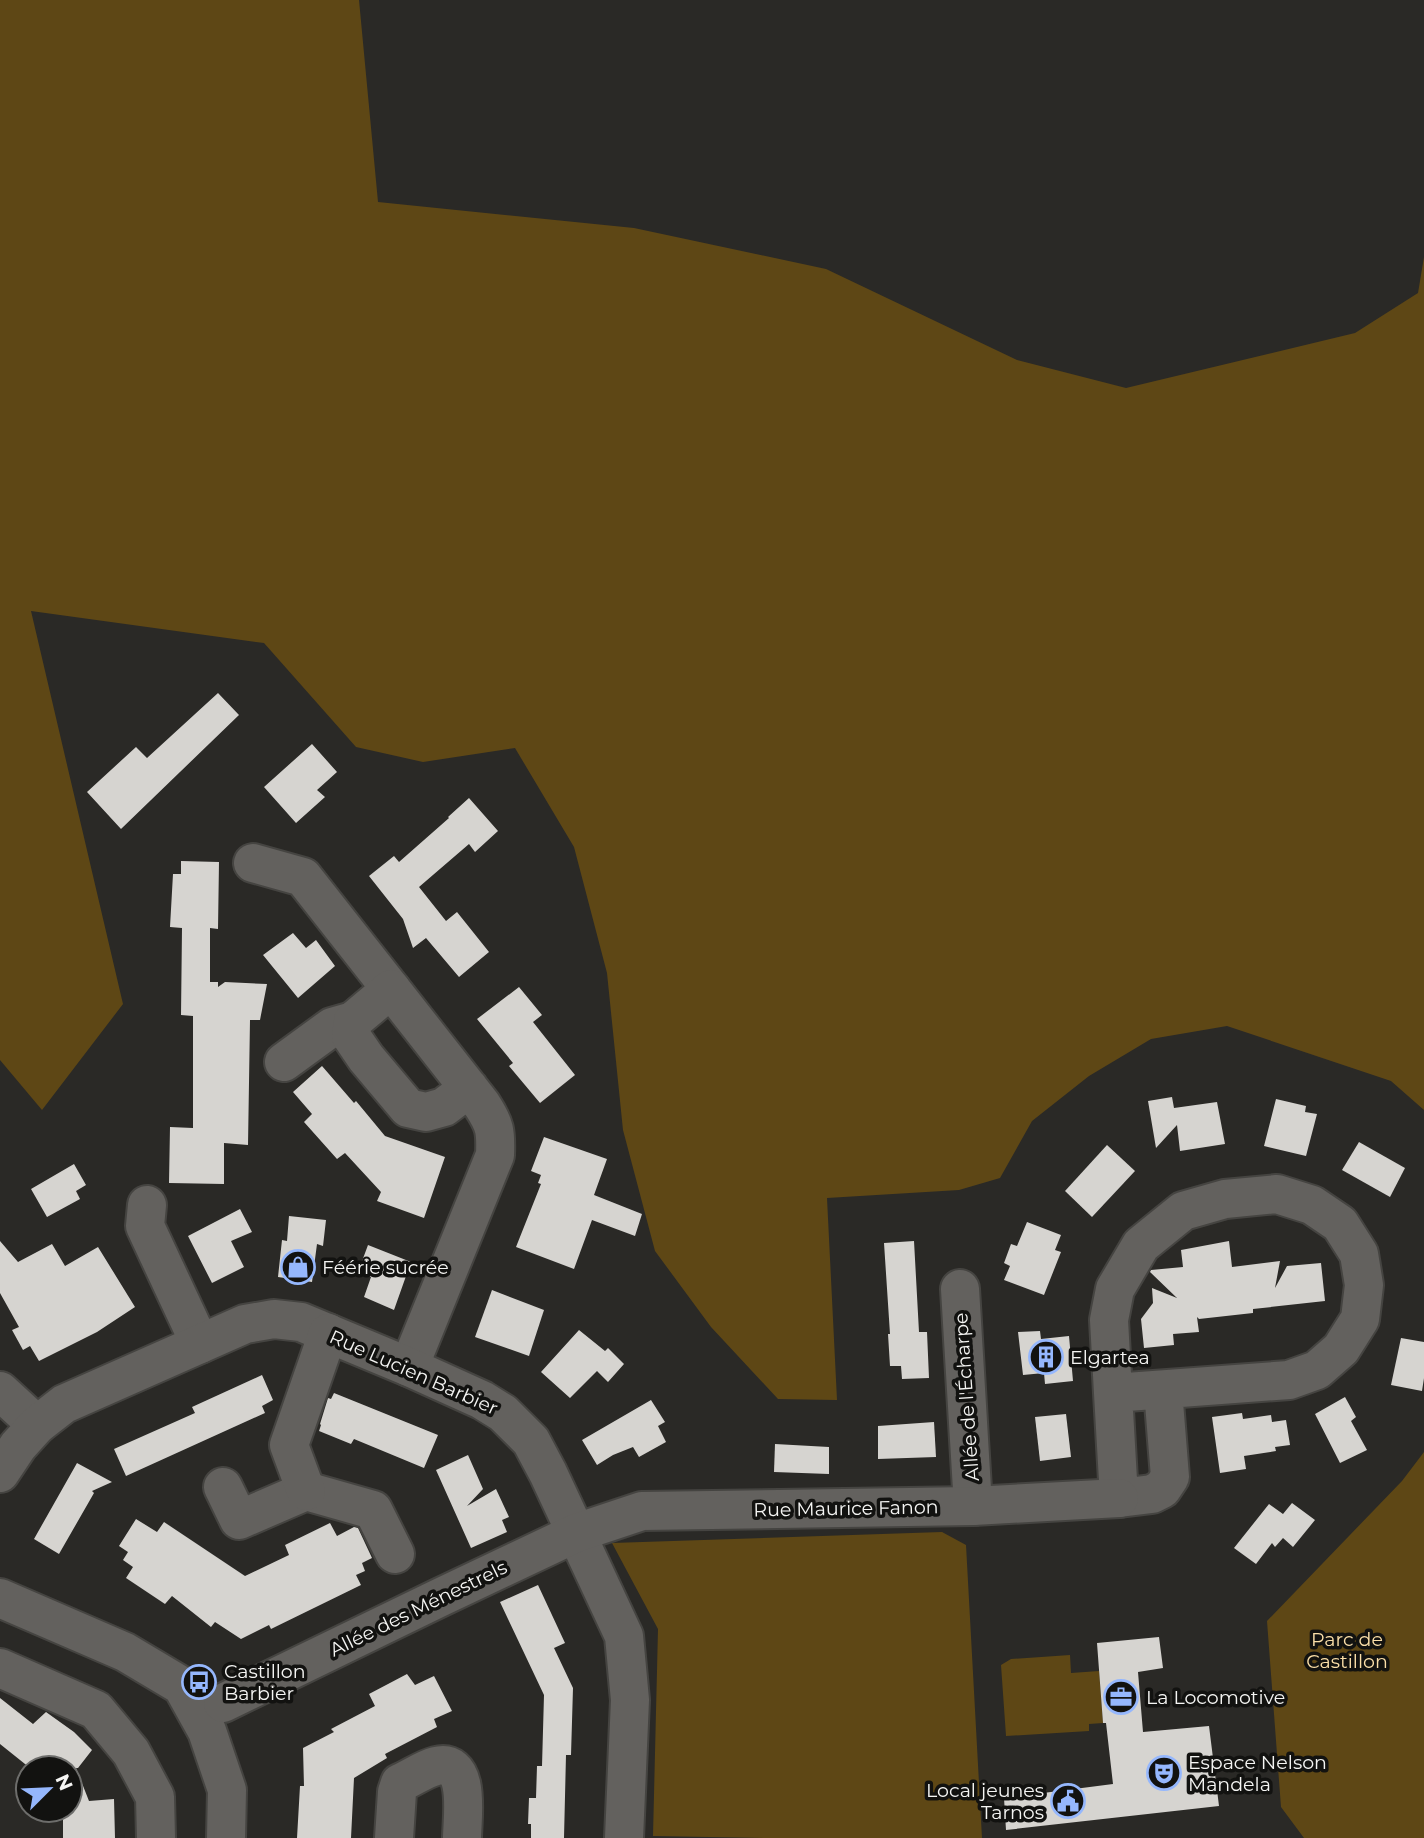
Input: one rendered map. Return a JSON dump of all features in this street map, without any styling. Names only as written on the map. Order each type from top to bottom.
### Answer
[{"type":"street","points":[[253,863],[303,877],[493,1121],[495,1155],[409,1367]]},
{"type":"street","points":[[284,1062],[332,1027],[353,1021],[391,989]]},
{"type":"street","points":[[353,1021],[351,1036],[408,1108],[426,1112],[444,1107],[469,1088]]},
{"type":"street","points":[[1113,1393],[1289,1380],[1317,1370],[1341,1349],[1360,1319],[1364,1285],[1359,1254],[1340,1224],[1312,1205],[1277,1194],[1225,1199],[1182,1211],[1141,1245],[1115,1289],[1109,1320],[1113,1393],[1119,1498]]},
{"type":"street","points":[[147,1205],[145,1226],[200,1344]]},
{"type":"street","name":"Allée de l'Écharpe","points":[[960,1289],[973,1506]]},
{"type":"street","name":"Rue Lucien Barbier","points":[[0,1473],[18,1446],[37,1425],[64,1404],[245,1324],[274,1319],[301,1322],[482,1400],[503,1413],[531,1441],[624,1636],[630,1700],[624,1838]]},
{"type":"street","points":[[306,1491],[289,1445],[328,1333]]},
{"type":"street","name":"Rue Maurice Fanon","points":[[576,1533],[642,1511],[973,1506],[1152,1494],[1162,1489],[1170,1477],[1163,1390]]},
{"type":"street","points":[[0,1391],[37,1425]]},
{"type":"street","points":[[223,1487],[239,1520],[306,1491],[373,1510],[395,1554]]},
{"type":"street","name":"Allée des Ménestrels","points":[[223,1703],[576,1533]]},
{"type":"street","points":[[0,1598],[125,1652],[182,1686],[207,1731],[227,1790],[226,1838]]},
{"type":"street","points":[[0,1668],[96,1710],[131,1752],[155,1797],[156,1838]]},
{"type":"street","points":[[394,1838],[400,1783],[436,1766],[453,1769],[463,1784],[462,1838]]},
{"type":"green space","points":[[0,0],[359,0],[378,202],[634,228],[826,269],[1017,360],[1126,388],[1355,333],[1418,293],[1424,257],[1424,1110],[1391,1081],[1227,1026],[1151,1039],[1089,1076],[1032,1121],[1000,1178],[959,1190],[827,1198],[837,1400],[778,1399],[711,1327],[655,1251],[623,1130],[607,973],[574,847],[515,748],[423,762],[356,747],[264,643],[31,611],[123,1004],[42,1110],[0,1060]]},
{"type":"green space","name":"Parc de Castillon","points":[[1424,1452],[1424,1838],[1304,1838],[1281,1807],[1267,1621],[1402,1481]]},
{"type":"green space","points":[[942,1532],[966,1545],[982,1838],[653,1836],[658,1629],[612,1543]]},
{"type":"green space","points":[[1070,1655],[1071,1673],[1099,1671],[1103,1723],[1089,1724],[1089,1731],[1006,1736],[1001,1665],[1011,1659]]},
{"type":"building","points":[[218,693],[239,715],[121,829],[87,792],[136,747],[147,758]]},
{"type":"building","points":[[312,744],[337,772],[317,790],[325,797],[296,823],[264,787]]},
{"type":"building","points":[[469,798],[498,831],[475,852],[469,844],[419,887],[446,921],[457,912],[489,952],[459,977],[426,938],[413,948],[403,919],[369,876],[394,856],[399,862]]},
{"type":"building","points":[[181,861],[219,862],[218,929],[210,928],[210,982],[218,982],[218,987],[225,982],[267,984],[260,1020],[250,1020],[248,1145],[224,1143],[224,1184],[169,1183],[170,1127],[193,1128],[193,1016],[181,1015],[182,928],[170,927],[173,874],[181,874]]},
{"type":"building","points":[[293,933],[306,948],[316,940],[335,966],[298,998],[263,955]]},
{"type":"building","points":[[519,987],[542,1015],[533,1022],[575,1075],[540,1103],[509,1066],[513,1063],[477,1019]]},
{"type":"building","points":[[322,1066],[385,1136],[445,1157],[424,1218],[377,1201],[381,1192],[345,1153],[337,1159],[304,1122],[312,1114],[293,1092]]},
{"type":"building","points":[[1172,1097],[1174,1108],[1217,1102],[1225,1144],[1180,1151],[1177,1125],[1156,1148],[1148,1101]]},
{"type":"building","points":[[1276,1099],[1306,1106],[1305,1112],[1317,1114],[1306,1156],[1264,1146]]},
{"type":"building","points":[[544,1137],[607,1159],[594,1195],[642,1214],[635,1236],[592,1220],[574,1269],[516,1247],[541,1184],[538,1183],[541,1175],[531,1171]]},
{"type":"building","points":[[1359,1142],[1405,1168],[1390,1197],[1342,1170]]},
{"type":"building","points":[[1107,1145],[1135,1171],[1092,1217],[1065,1191]]},
{"type":"building","points":[[74,1164],[86,1185],[76,1191],[80,1199],[47,1217],[31,1189]]},
{"type":"building","points":[[240,1209],[252,1232],[231,1241],[244,1267],[212,1283],[188,1236]]},
{"type":"building","points":[[289,1216],[326,1220],[323,1246],[317,1244],[312,1282],[278,1277],[282,1240],[287,1241]]},
{"type":"building","points":[[1027,1222],[1061,1235],[1055,1250],[1061,1252],[1044,1295],[1004,1280],[1010,1266],[1004,1263],[1011,1244],[1017,1246]]},
{"type":"building","points":[[0,1241],[18,1262],[52,1244],[65,1266],[98,1247],[135,1307],[97,1332],[39,1361],[30,1346],[23,1350],[12,1330],[19,1327],[0,1293]]},
{"type":"building","points":[[914,1241],[919,1332],[927,1332],[929,1378],[902,1379],[901,1366],[890,1366],[884,1243]]},
{"type":"building","points":[[1229,1241],[1232,1267],[1280,1261],[1275,1288],[1287,1266],[1321,1263],[1325,1301],[1253,1309],[1253,1313],[1199,1319],[1197,1317],[1199,1332],[1173,1334],[1174,1345],[1144,1348],[1141,1319],[1153,1303],[1152,1288],[1177,1298],[1151,1270],[1183,1267],[1181,1250]]},
{"type":"building","points":[[368,1245],[411,1262],[394,1310],[364,1297],[371,1277],[358,1272]]},
{"type":"building","points":[[492,1290],[544,1310],[529,1356],[475,1337]]},
{"type":"building","points":[[579,1330],[605,1351],[608,1348],[624,1364],[608,1382],[597,1371],[570,1398],[541,1372]]},
{"type":"building","name":"Elgartea","points":[[1040,1331],[1041,1339],[1069,1336],[1073,1381],[1045,1384],[1044,1373],[1023,1375],[1018,1332]]},
{"type":"building","points":[[1401,1338],[1424,1342],[1422,1391],[1391,1385]]},
{"type":"building","points":[[262,1375],[273,1400],[262,1406],[265,1413],[126,1476],[114,1449],[195,1413],[192,1407]]},
{"type":"building","points":[[334,1393],[438,1435],[424,1468],[354,1439],[351,1444],[319,1431],[328,1398],[331,1399]]},
{"type":"building","points":[[1345,1397],[1356,1417],[1351,1421],[1367,1450],[1340,1463],[1315,1414]]},
{"type":"building","points":[[651,1400],[665,1422],[658,1426],[666,1442],[639,1457],[633,1447],[597,1465],[582,1440]]},
{"type":"building","points":[[1242,1413],[1243,1419],[1271,1415],[1272,1422],[1286,1420],[1290,1445],[1275,1447],[1276,1451],[1244,1456],[1246,1469],[1220,1473],[1212,1417]]},
{"type":"building","points":[[1066,1414],[1071,1457],[1040,1461],[1035,1417]]},
{"type":"building","points":[[934,1422],[936,1457],[878,1459],[878,1426]]},
{"type":"building","points":[[775,1444],[829,1447],[829,1474],[774,1472]]},
{"type":"building","points":[[468,1455],[483,1489],[467,1506],[496,1489],[509,1517],[502,1520],[507,1532],[471,1548],[436,1470]]},
{"type":"building","points":[[77,1463],[112,1482],[92,1491],[94,1493],[59,1554],[34,1539]]},
{"type":"building","points":[[1292,1503],[1315,1520],[1293,1547],[1283,1538],[1275,1547],[1272,1543],[1256,1564],[1234,1548],[1269,1504],[1283,1514]]},
{"type":"building","points":[[136,1519],[157,1532],[164,1522],[245,1576],[289,1555],[285,1545],[330,1523],[337,1536],[354,1527],[358,1528],[372,1558],[362,1563],[365,1571],[356,1575],[361,1585],[271,1629],[269,1625],[241,1639],[215,1622],[211,1627],[172,1596],[165,1604],[126,1578],[133,1567],[123,1560],[128,1552],[119,1546]]},
{"type":"building","points":[[538,1585],[565,1643],[554,1648],[573,1688],[571,1755],[566,1755],[564,1838],[531,1838],[531,1824],[528,1824],[529,1798],[536,1798],[537,1766],[542,1766],[544,1695],[500,1602]]},
{"type":"building","name":"Espace Nelson Mandela","points":[[1159,1637],[1163,1668],[1138,1672],[1143,1732],[1209,1726],[1219,1806],[1006,1830],[1004,1798],[1113,1784],[1106,1723],[1103,1723],[1097,1643]]},
{"type":"building","points":[[407,1674],[415,1685],[434,1676],[452,1711],[434,1719],[437,1727],[385,1754],[387,1758],[354,1778],[351,1838],[297,1838],[300,1786],[304,1786],[303,1748],[334,1732],[331,1729],[375,1706],[369,1694]]},
{"type":"building","points":[[0,1698],[33,1724],[46,1712],[74,1732],[92,1750],[84,1760],[84,1754],[14,1755],[0,1744]]},
{"type":"building","points":[[84,1788],[89,1801],[114,1799],[115,1838],[63,1838],[63,1824],[84,1824]]},
{"type":"place","name":"Féérie sucrée","points":[[298,1267]]},
{"type":"place","name":"Elgartea","points":[[1046,1357]]},
{"type":"place","name":"Castillon Barbier","points":[[199,1682]]},
{"type":"place","name":"La Locomotive","points":[[1121,1697]]},
{"type":"place","name":"Espace Nelson Mandela","points":[[1164,1773]]},
{"type":"place","name":"Local jeunes Tarnos","points":[[1068,1801]]}]
